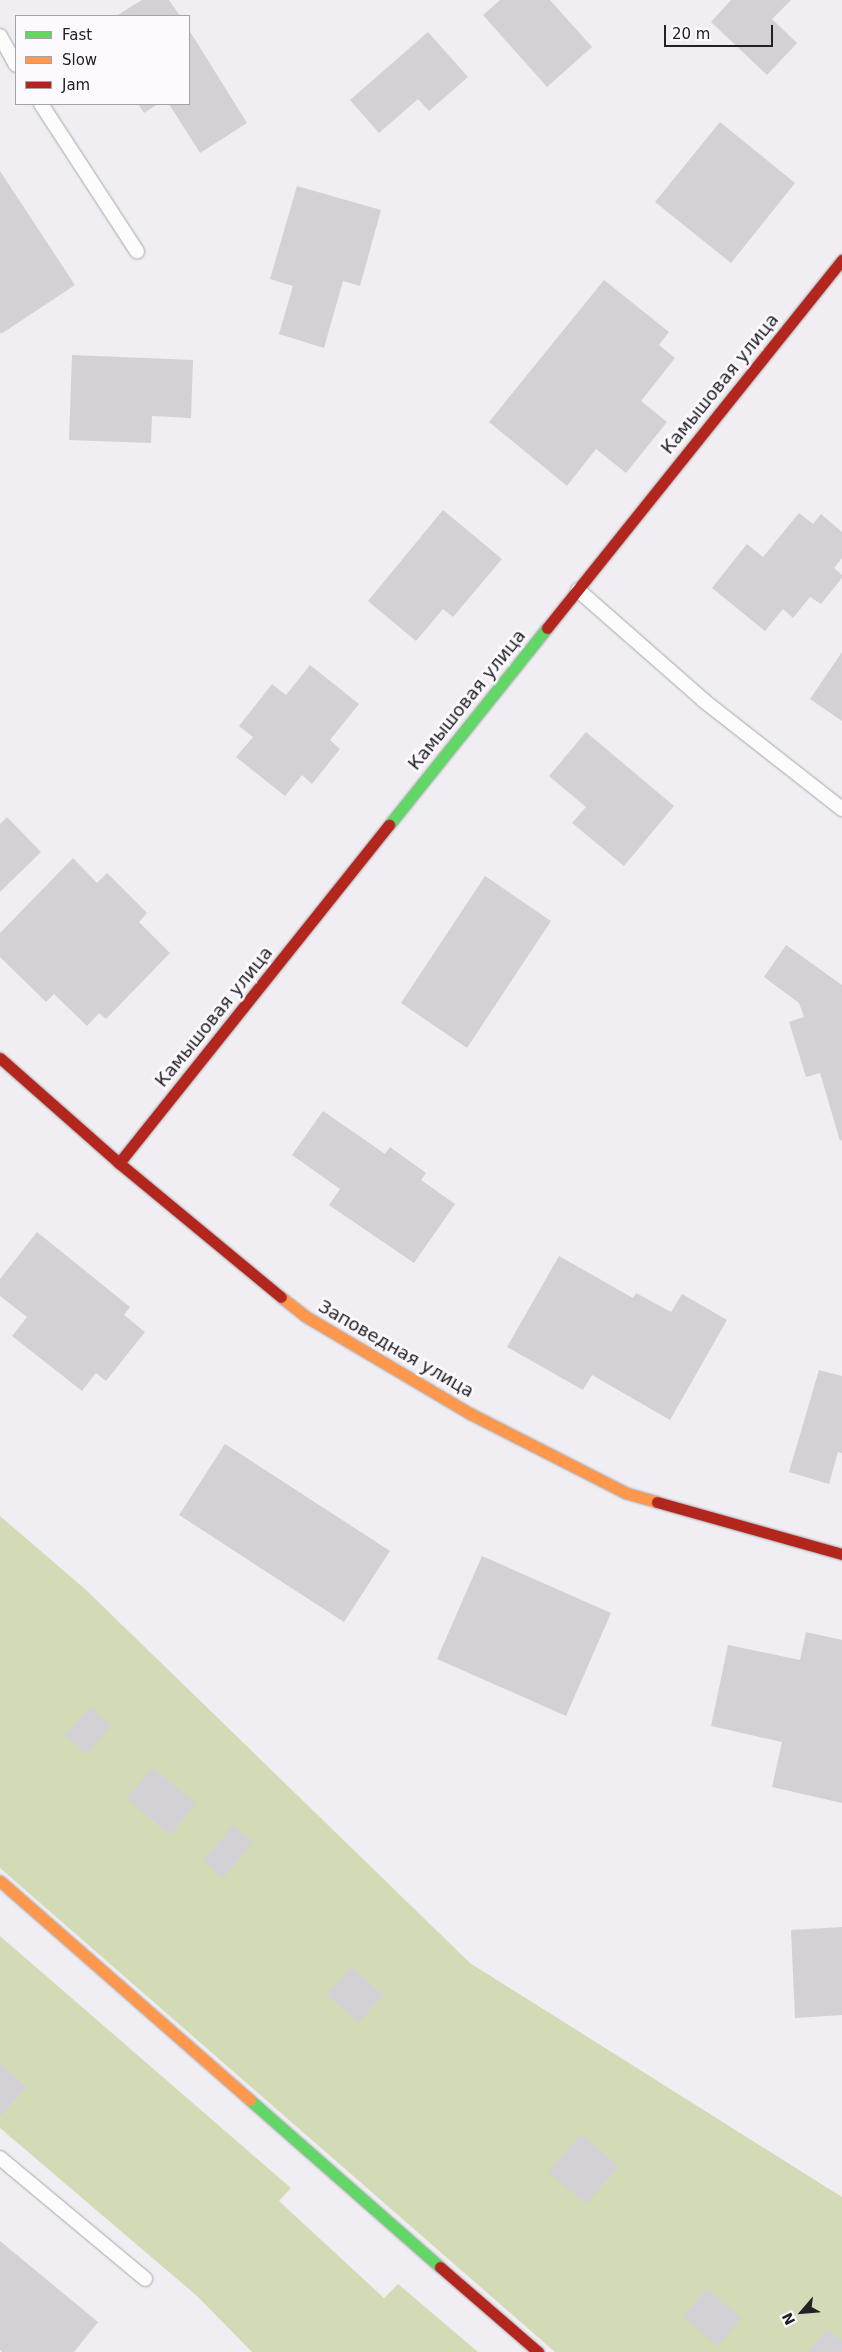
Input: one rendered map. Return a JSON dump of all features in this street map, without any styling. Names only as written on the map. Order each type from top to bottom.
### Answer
[{"type":"street","name":"Камышовая улица","points":[[119,1163],[842,260]]},
{"type":"street","name":"Заповедная улица","points":[[0,1058],[119,1163],[305,1316],[471,1414],[626,1493],[842,1554]]},
{"type":"street","points":[[0,1881],[538,2352]]},
{"type":"lane","points":[[0,36],[15,63]]},
{"type":"lane","points":[[42,105],[137,251]]},
{"type":"lane","points":[[578,590],[702,700],[842,809]]},
{"type":"lane","points":[[0,2158],[145,2279]]},
{"type":"green space","points":[[0,1516],[85,1589],[470,1963],[842,2197],[842,2352],[555,2352],[0,1868]]},
{"type":"green space","points":[[0,1936],[291,2188],[279,2201],[384,2298],[398,2284],[478,2352],[252,2352],[197,2296],[0,2128]]},
{"type":"building","points":[[142,0],[169,0],[179,15],[118,15]]},
{"type":"building","points":[[500,0],[550,0],[592,47],[547,87],[483,15]]},
{"type":"building","points":[[731,0],[791,0],[772,19],[797,43],[767,75],[711,22]]},
{"type":"building","points":[[190,32],[247,123],[200,153],[170,105],[190,105]]},
{"type":"building","points":[[428,32],[468,77],[429,111],[418,99],[379,133],[350,100]]},
{"type":"building","points":[[139,105],[156,105],[144,113]]},
{"type":"building","points":[[720,122],[795,183],[731,263],[655,202]]},
{"type":"building","points":[[0,171],[75,285],[1,334],[0,332]]},
{"type":"building","points":[[297,186],[381,210],[360,286],[343,281],[324,348],[279,334],[293,286],[270,279]]},
{"type":"building","points":[[604,280],[669,332],[659,345],[675,358],[641,401],[667,422],[626,473],[596,449],[567,486],[489,422]]},
{"type":"building","points":[[72,355],[193,360],[191,418],[152,416],[151,443],[69,440]]},
{"type":"building","points":[[443,510],[502,559],[453,617],[443,609],[416,641],[368,601]]},
{"type":"building","points":[[799,513],[813,524],[821,514],[842,532],[842,558],[834,568],[842,575],[842,578],[821,604],[810,597],[793,618],[783,609],[765,631],[712,588],[747,544],[763,557]]},
{"type":"building","points":[[842,652],[842,721],[810,699]]},
{"type":"building","points":[[310,665],[359,704],[330,740],[340,749],[312,784],[302,775],[285,796],[236,757],[253,737],[239,726],[272,684],[286,695]]},
{"type":"building","points":[[586,732],[674,806],[624,866],[572,823],[586,807],[549,776]]},
{"type":"building","points":[[7,817],[41,852],[0,892],[0,824]]},
{"type":"building","points":[[73,858],[97,883],[107,873],[147,913],[139,922],[170,953],[106,1019],[99,1013],[87,1026],[54,994],[46,1002],[0,957],[0,933]]},
{"type":"building","points":[[485,876],[551,921],[467,1048],[401,1003]]},
{"type":"building","points":[[786,945],[842,985],[842,1140],[840,1141],[820,1073],[806,1077],[789,1022],[804,1017],[799,1003],[764,977]]},
{"type":"building","points":[[323,1111],[385,1154],[390,1147],[426,1173],[421,1180],[455,1204],[414,1263],[329,1205],[340,1189],[292,1155]]},
{"type":"building","points":[[37,1232],[130,1307],[124,1315],[145,1332],[106,1381],[96,1373],[82,1391],[12,1336],[27,1317],[0,1296],[0,1279]]},
{"type":"building","points":[[559,1256],[633,1298],[636,1293],[671,1312],[682,1294],[727,1320],[670,1420],[592,1375],[583,1390],[507,1347]]},
{"type":"building","points":[[819,1370],[842,1376],[842,1453],[838,1452],[829,1484],[789,1472]]},
{"type":"building","points":[[225,1444],[390,1551],[344,1622],[179,1515]]},
{"type":"building","points":[[482,1556],[611,1613],[566,1716],[437,1659]]},
{"type":"building","points":[[806,1632],[842,1640],[842,1803],[772,1787],[782,1742],[711,1726],[728,1645],[800,1660]]},
{"type":"building","points":[[90,1707],[111,1725],[87,1754],[65,1735]]},
{"type":"building","points":[[153,1768],[196,1804],[170,1835],[127,1798]]},
{"type":"building","points":[[233,1825],[253,1842],[223,1878],[203,1861]]},
{"type":"building","points":[[842,1927],[842,2015],[795,2018],[791,1930]]},
{"type":"building","points":[[351,1967],[383,1995],[359,2022],[327,1995]]},
{"type":"building","points":[[0,2064],[26,2087],[0,2117]]},
{"type":"building","points":[[581,2134],[619,2166],[586,2204],[548,2172]]},
{"type":"building","points":[[0,2241],[98,2322],[74,2352],[2,2352],[0,2350]]},
{"type":"building","points":[[707,2289],[741,2318],[718,2346],[683,2317]]},
{"type":"building","points":[[827,2329],[842,2342],[842,2352],[808,2352]]},
{"type":"traffic: fast","points":[[389,825],[547,628]]},
{"type":"traffic: fast","points":[[250,2100],[440,2267]]},
{"type":"traffic: slow","points":[[281,1297],[305,1316],[471,1414],[626,1493],[657,1502]]},
{"type":"traffic: slow","points":[[0,1881],[250,2100]]},
{"type":"traffic: jam","points":[[547,628],[842,260]]},
{"type":"traffic: jam","points":[[119,1163],[389,825]]},
{"type":"traffic: jam","points":[[0,1058],[119,1163],[281,1297]]},
{"type":"traffic: jam","points":[[657,1502],[842,1554]]},
{"type":"traffic: jam","points":[[440,2267],[538,2352]]}]
